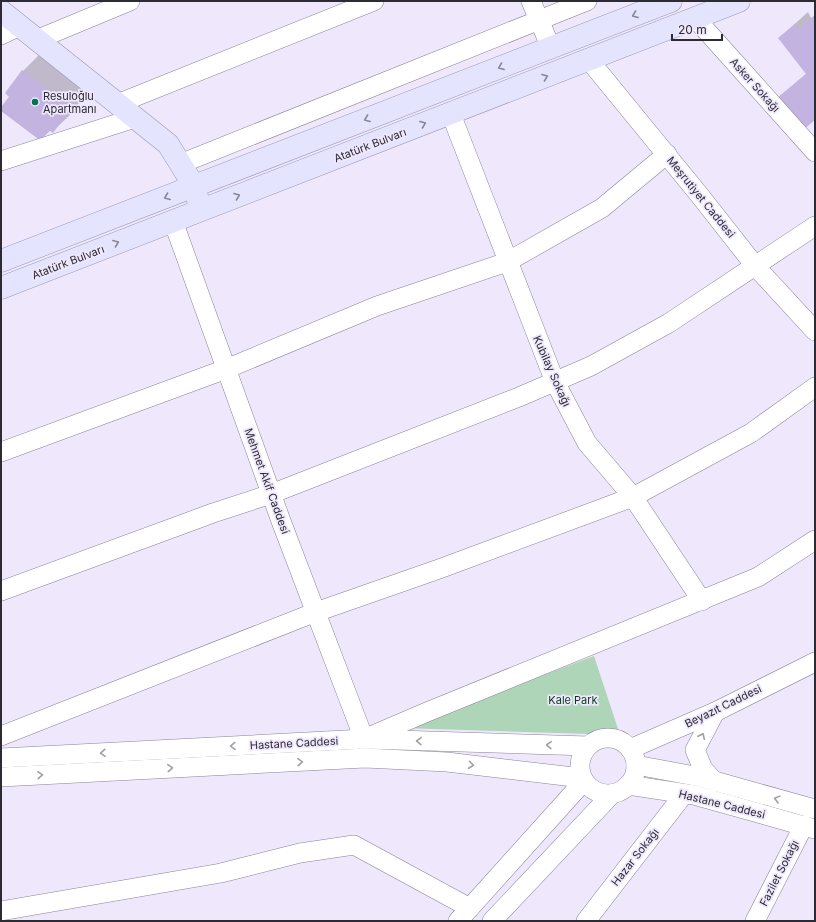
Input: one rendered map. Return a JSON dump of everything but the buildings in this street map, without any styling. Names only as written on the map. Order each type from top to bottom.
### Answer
[{"type":"main road","points":[[1,261],[671,1]]},
{"type":"main road","name":"Atatürk Bulvarı","points":[[1,288],[739,1]]},
{"type":"main road","points":[[1,11],[10,31],[36,40],[168,144],[194,186],[201,210]]},
{"type":"street","points":[[36,40],[130,1]]},
{"type":"street","points":[[117,104],[374,1]]},
{"type":"street","points":[[531,1],[551,48]]},
{"type":"street","points":[[180,164],[587,1]]},
{"type":"street","name":"Asker Sokağı","points":[[695,18],[815,152]]},
{"type":"street","name":"Meşrutiyet Caddesi","points":[[589,60],[667,154],[756,267],[815,331]]},
{"type":"street","name":"Kubilay Sokağı","points":[[451,114],[554,382],[587,443],[633,497],[702,601]]},
{"type":"street","points":[[1,161],[135,118]]},
{"type":"street","points":[[1,452],[226,369],[377,306],[507,262],[602,208],[667,154]]},
{"type":"street","name":"Mehmet Akif Caddesi","points":[[173,221],[271,494],[364,739]]},
{"type":"street","points":[[1,591],[206,515],[271,494],[512,400],[590,366],[669,323],[756,267],[815,226]]},
{"type":"street","points":[[1,736],[316,612],[439,569],[633,497],[751,433],[815,387]]},
{"type":"street","points":[[364,739],[758,577],[815,540]]},
{"type":"street","name":"Beyazıt Caddesi","points":[[633,757],[714,712],[815,662]]},
{"type":"street","points":[[714,712],[695,750],[703,769],[715,782]]},
{"type":"street","points":[[492,921],[620,790],[633,780],[633,757],[623,742],[610,738],[596,741],[588,746],[580,761],[583,779],[596,792],[620,790]]},
{"type":"street","name":"Hastane Caddesi","points":[[1,758],[364,739],[588,746]]},
{"type":"street","name":"Hastane Caddesi","points":[[633,757],[715,782],[815,809]]},
{"type":"street","name":"Hastane Caddesi","points":[[1,777],[365,758],[448,762],[583,779]]},
{"type":"street","points":[[1,910],[221,873],[300,853],[354,845],[464,914],[583,779]]},
{"type":"street","name":"Hastane Caddesi","points":[[620,790],[684,794],[809,827]]},
{"type":"street","name":"Hazar Sokağı","points":[[586,921],[684,794]]},
{"type":"street","name":"Fazilet Sokağı","points":[[755,921],[809,827]]},
{"type":"green space","name":"Kale Park","points":[[594,656],[620,735],[402,728]]},
{"type":"place","name":"Resuloğlu Apartmanı","points":[[35,102]]}]
